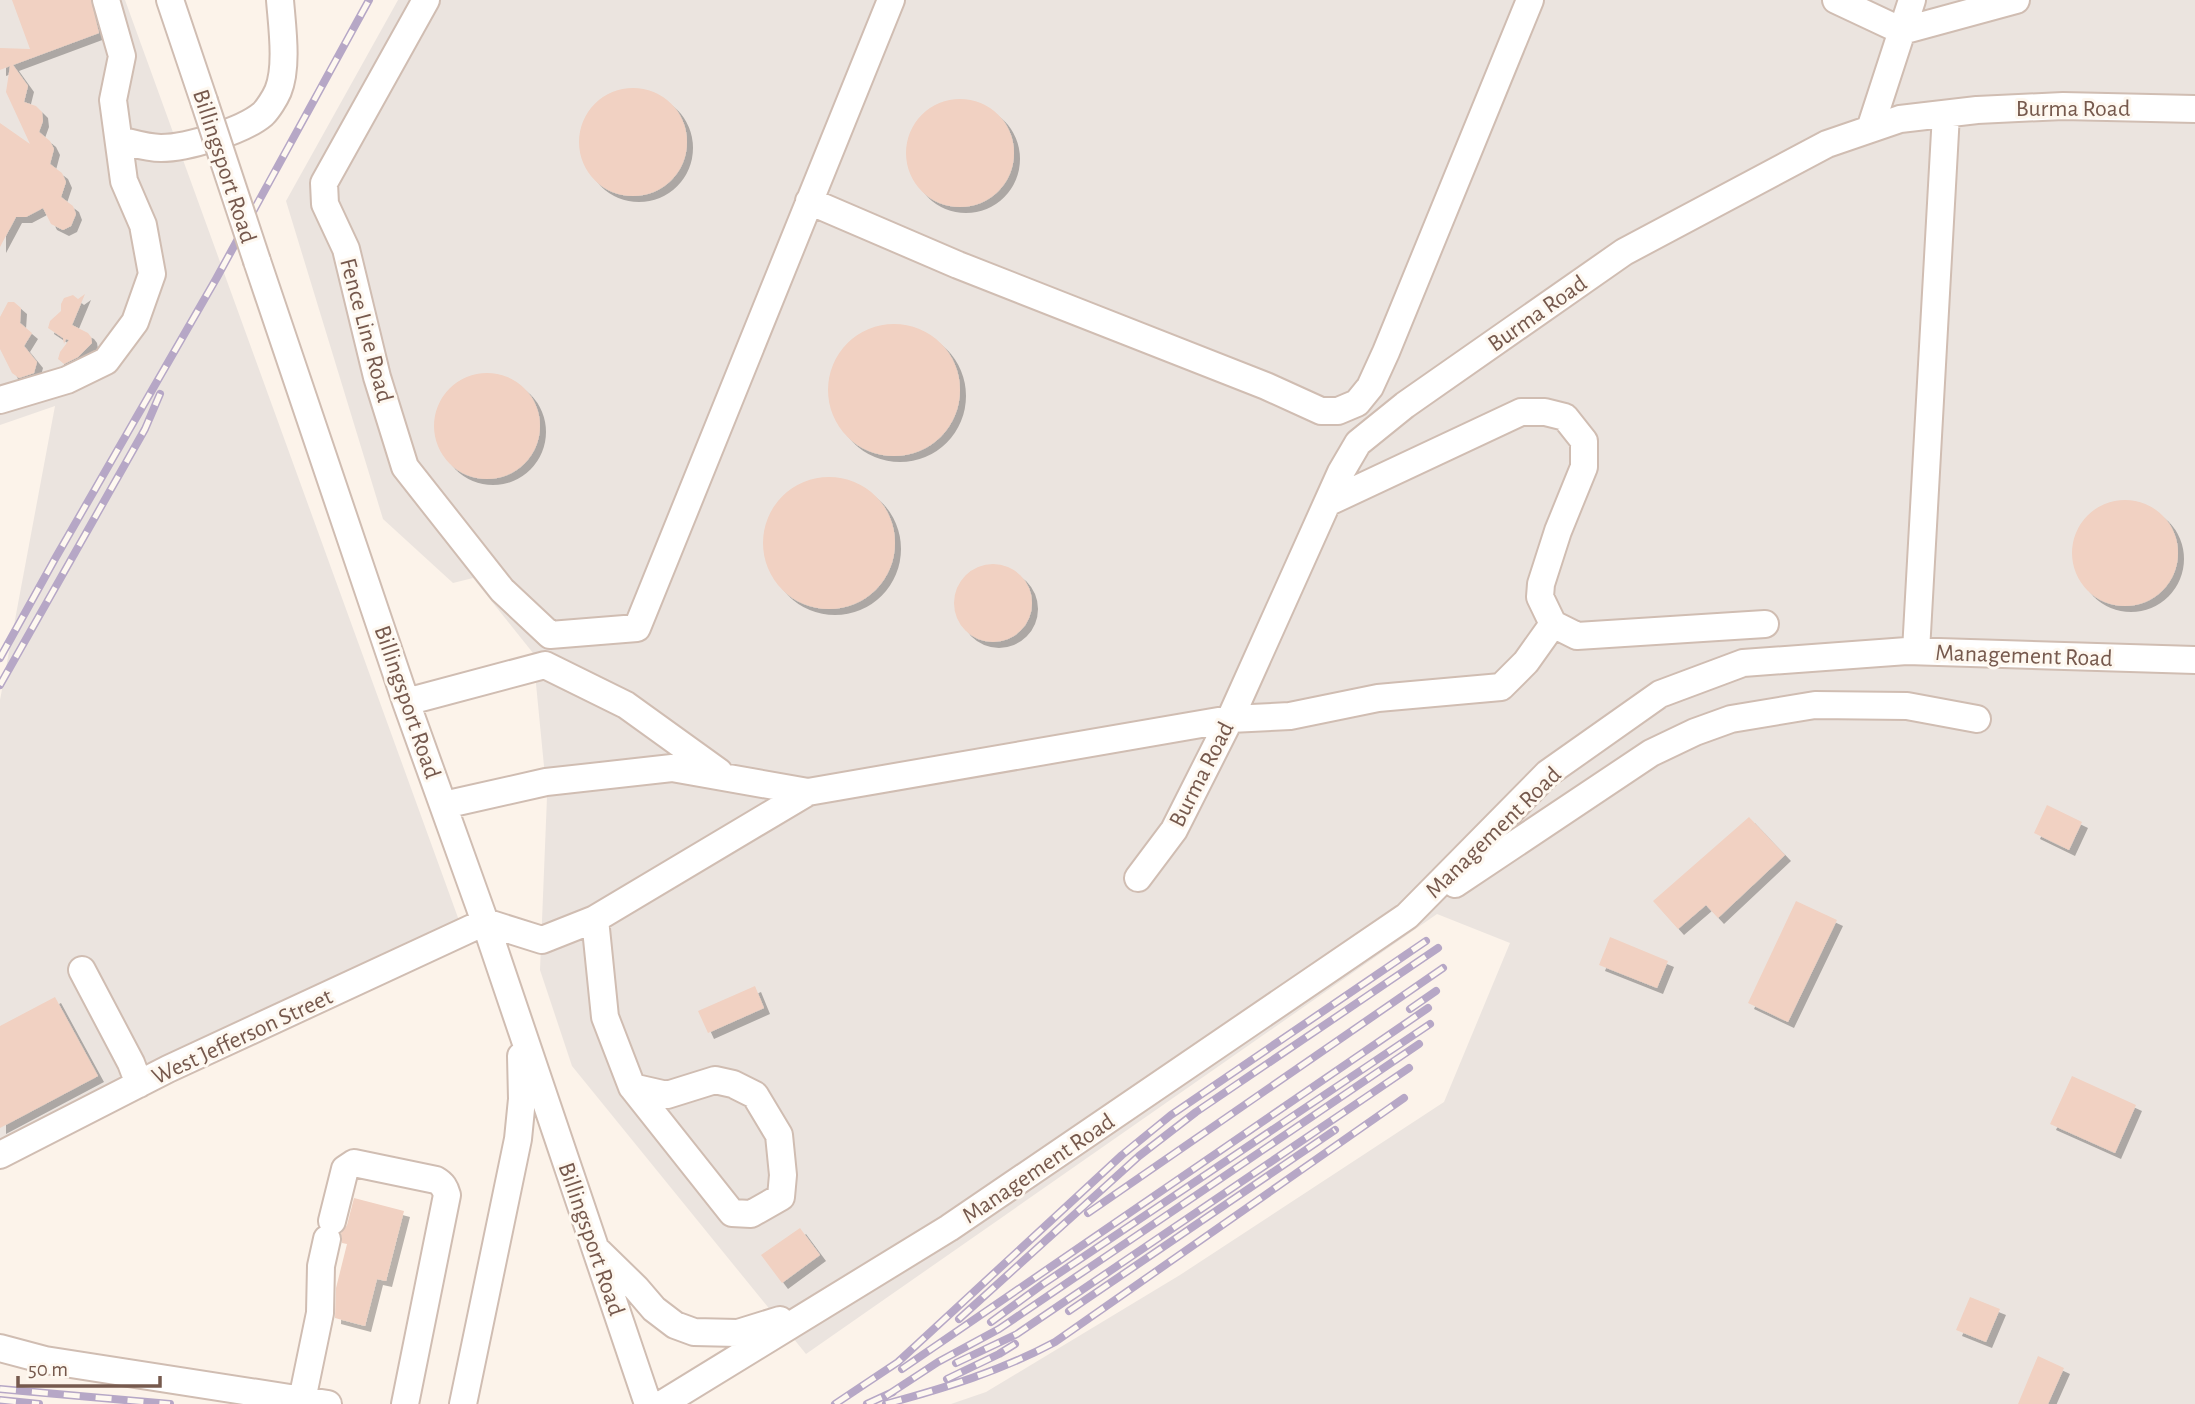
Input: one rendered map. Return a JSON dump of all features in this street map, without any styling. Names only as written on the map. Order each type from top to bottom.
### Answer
[{"type":"street","points":[[0,400],[67,380],[106,361],[135,322],[152,274],[143,225],[124,181],[113,100],[122,56],[106,0]]},
{"type":"street","name":"Billingsport Road","points":[[170,0],[406,702],[485,922],[648,1404]]},
{"type":"street","points":[[119,140],[158,148],[179,146],[241,127],[263,113],[278,90],[284,53],[280,0]]},
{"type":"street","name":"Fence Line Road","points":[[426,0],[324,183],[325,204],[346,249],[377,377],[405,467],[502,590],[550,635],[637,628],[809,201]]},
{"type":"street","points":[[891,0],[809,201],[958,265],[1266,386],[1321,411],[1338,411],[1357,402],[1370,387],[1530,0]]},
{"type":"street","points":[[1836,0],[1902,31],[2017,0]]},
{"type":"street","points":[[1870,130],[1912,0]]},
{"type":"street","name":"Burma Road","points":[[1138,878],[1174,831],[1230,719],[1327,503],[1358,443],[1405,405],[1624,252],[1827,144],[1900,120],[1977,110],[2063,106],[2195,109]]},
{"type":"street","points":[[1916,651],[1946,114]]},
{"type":"street","points":[[1327,503],[1521,412],[1545,412],[1565,417],[1584,441],[1584,467],[1558,531],[1541,584],[1540,597],[1553,624],[1577,636],[1765,624]]},
{"type":"street","points":[[444,805],[545,782],[673,768],[808,792],[1230,719],[1290,716],[1378,698],[1501,687],[1526,662],[1553,624]]},
{"type":"street","name":"Management Road","points":[[819,1308],[949,1228],[1407,916],[1548,773],[1660,694],[1743,663],[1916,651],[2195,660]]},
{"type":"street","points":[[406,702],[545,665],[626,705],[726,777]]},
{"type":"street","points":[[1407,916],[1651,753],[1695,732],[1731,719],[1769,711],[1827,705],[1907,706],[1977,719]]},
{"type":"street","points":[[485,922],[542,940],[595,919],[808,792]]},
{"type":"street","points":[[595,919],[605,1017],[632,1087],[732,1213],[751,1214],[781,1197],[783,1175],[779,1135],[755,1095],[733,1084],[715,1080],[667,1095],[632,1087]]},
{"type":"street","name":"West Jefferson Street","points":[[0,1154],[139,1084],[485,922]]},
{"type":"street","points":[[82,970],[131,1063],[139,1084]]},
{"type":"street","points":[[463,1404],[518,1139],[522,1099],[521,1030]]},
{"type":"street","points":[[0,1349],[45,1360],[315,1402],[321,1266],[345,1169],[354,1163],[436,1180],[442,1184],[447,1195],[405,1404]]},
{"type":"street","points":[[595,1249],[654,1309],[675,1325],[694,1332],[738,1333],[819,1308]]},
{"type":"street","points":[[662,1404],[819,1308]]},
{"type":"shaded area","points":[[0,0],[125,0],[465,937],[0,1161],[0,700],[55,406],[0,425]]},
{"type":"shaded area","points":[[398,0],[2195,0],[2195,1404],[951,1404],[986,1392],[1180,1275],[1444,1102],[1510,943],[1437,914],[806,1354],[572,1066],[540,970],[547,797],[533,653],[473,578],[453,583],[383,519],[286,201]]},
{"type":"building","points":[[12,0],[91,0],[99,33],[13,65],[28,86],[24,102],[36,106],[42,112],[43,121],[39,132],[50,141],[54,149],[50,164],[62,173],[66,182],[61,197],[73,206],[76,214],[71,226],[63,230],[51,224],[43,208],[26,217],[16,217],[0,247],[0,123],[30,144],[6,92],[10,66],[0,70],[0,48],[30,49]]},
{"type":"building","points":[[633,88],[654,92],[671,104],[683,121],[687,142],[683,163],[671,180],[654,192],[633,196],[612,192],[595,180],[583,163],[579,142],[583,121],[595,104],[612,92]]},
{"type":"building","points":[[960,99],[980,104],[998,115],[1009,133],[1014,153],[1009,173],[998,191],[980,202],[960,207],[940,202],[922,191],[911,173],[906,153],[911,133],[922,115],[940,104]]},
{"type":"building","points":[[85,294],[72,325],[88,333],[92,343],[78,357],[64,364],[58,359],[69,340],[66,339],[64,344],[63,338],[48,328],[50,321],[61,311],[64,298],[73,295],[78,299]]},
{"type":"building","points":[[8,302],[14,302],[21,308],[20,323],[32,333],[24,346],[37,362],[34,373],[19,378],[12,373],[0,349],[0,317]]},
{"type":"building","points":[[894,324],[919,329],[941,343],[955,365],[960,390],[955,415],[941,437],[919,451],[894,456],[869,451],[847,437],[833,415],[828,390],[833,365],[847,343],[869,329]]},
{"type":"building","points":[[487,373],[507,377],[525,388],[536,406],[540,426],[536,446],[525,464],[507,475],[487,479],[467,475],[449,464],[438,446],[434,426],[438,406],[449,388],[467,377]]},
{"type":"building","points":[[829,477],[854,482],[866,488],[884,506],[890,518],[895,543],[890,568],[884,580],[866,598],[854,604],[829,609],[804,604],[792,598],[774,580],[768,568],[763,543],[768,518],[774,506],[792,488],[804,482]]},
{"type":"building","points":[[2125,500],[2145,504],[2162,516],[2174,533],[2178,553],[2174,573],[2162,590],[2145,602],[2125,606],[2105,602],[2088,590],[2076,573],[2072,553],[2076,533],[2088,516],[2105,504]]},
{"type":"building","points":[[993,564],[1008,567],[1021,575],[1029,588],[1032,603],[1029,618],[1021,631],[1008,639],[993,642],[978,639],[965,631],[957,618],[954,603],[957,588],[965,575],[978,567]]},
{"type":"building","points":[[2047,805],[2082,822],[2069,850],[2034,833]]},
{"type":"building","points":[[1749,817],[1785,855],[1718,918],[1706,905],[1678,929],[1653,901]]},
{"type":"building","points":[[1796,901],[1837,920],[1788,1022],[1748,1003]]},
{"type":"building","points":[[1610,937],[1668,961],[1657,988],[1599,965]]},
{"type":"building","points":[[755,986],[764,1008],[708,1033],[698,1011]]},
{"type":"building","points":[[55,997],[98,1076],[0,1128],[0,1026]]},
{"type":"building","points":[[2072,1076],[2136,1105],[2115,1153],[2050,1124]]},
{"type":"building","points":[[354,1198],[404,1211],[386,1281],[377,1279],[365,1326],[335,1318],[336,1288],[347,1244],[342,1243],[341,1233],[347,1225]]},
{"type":"building","points":[[800,1228],[820,1255],[782,1283],[761,1255]]},
{"type":"building","points":[[1970,1297],[2000,1309],[1986,1342],[1956,1330]]},
{"type":"building","points":[[2038,1356],[2064,1368],[2048,1404],[2018,1404]]},
{"type":"railway","points":[[0,658],[216,279],[369,0]]},
{"type":"railway","points":[[0,685],[145,429],[160,394]]},
{"type":"railway","points":[[835,1404],[898,1362],[1122,1155],[1171,1115],[1426,941]]},
{"type":"railway","points":[[959,1319],[1139,1156],[1196,1112],[1438,948]]},
{"type":"railway","points":[[1088,1213],[1443,968]]},
{"type":"railway","points":[[1410,1009],[1436,991]]},
{"type":"railway","points":[[902,1369],[1428,1008]]},
{"type":"railway","points":[[991,1322],[1043,1284],[1430,1024]]},
{"type":"railway","points":[[886,1396],[938,1362],[999,1329],[1419,1044]]},
{"type":"railway","points":[[956,1363],[1017,1334],[1409,1068]]},
{"type":"railway","points":[[886,1404],[972,1378],[1055,1342],[1404,1098]]},
{"type":"railway","points":[[1069,1311],[1335,1130]]},
{"type":"railway","points":[[947,1379],[1015,1344]]},
{"type":"railway","points":[[0,1389],[170,1404]]},
{"type":"railway","points":[[867,1404],[893,1392]]},
{"type":"railway","points":[[0,1400],[39,1404]]}]
